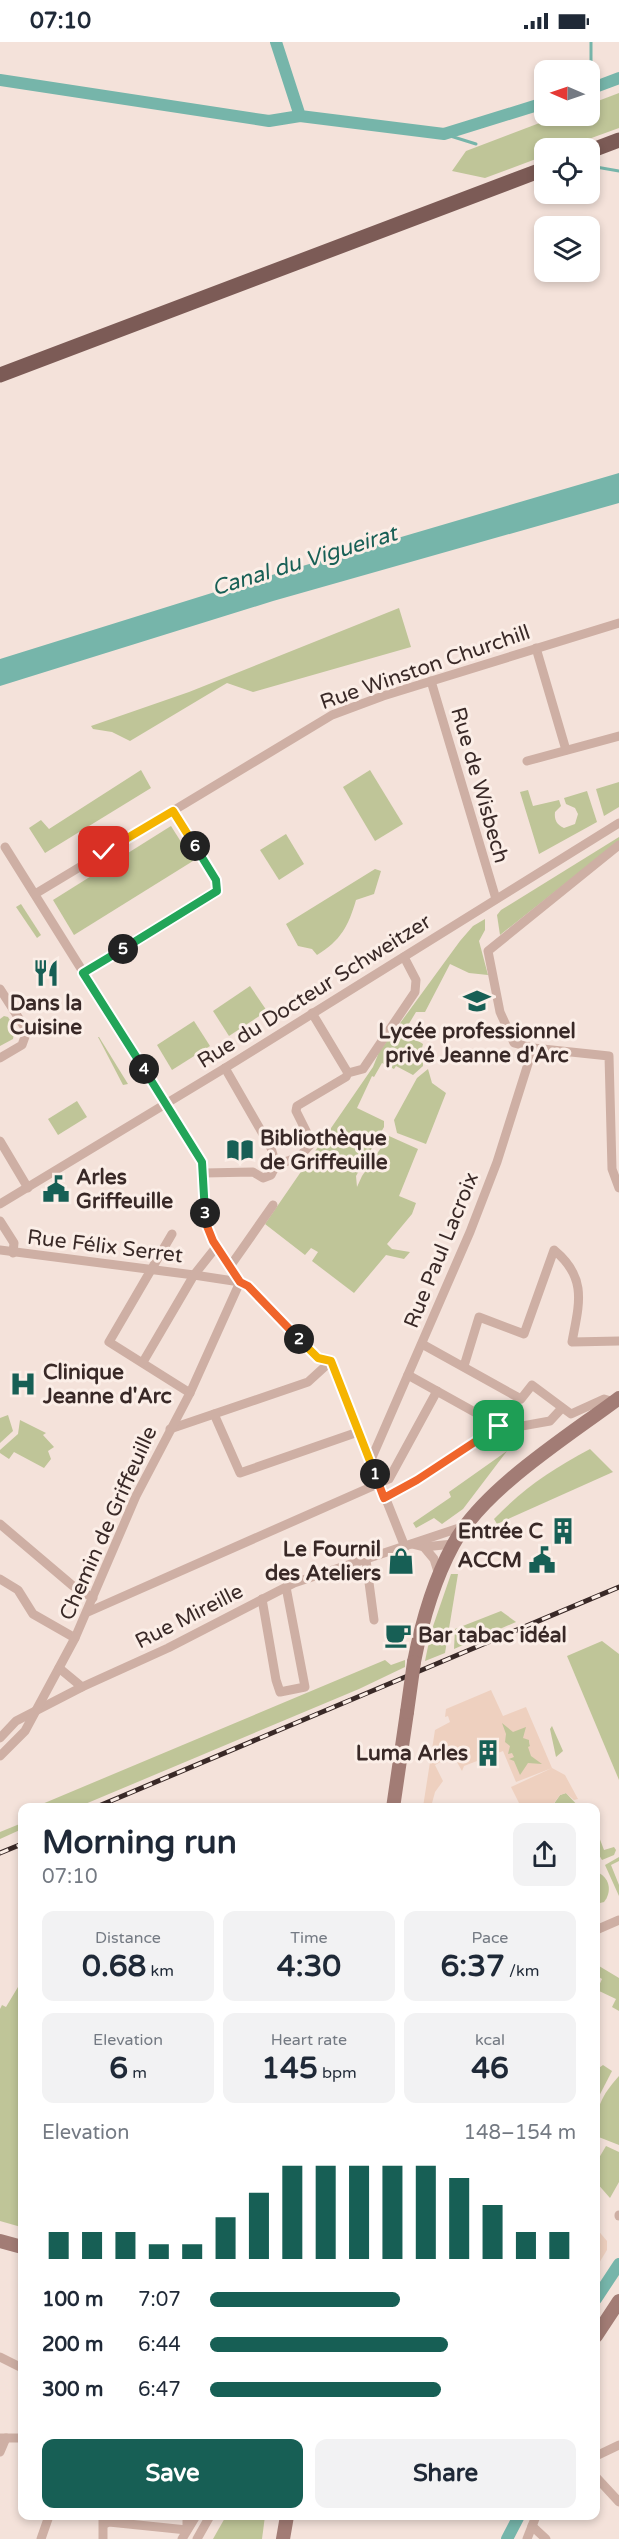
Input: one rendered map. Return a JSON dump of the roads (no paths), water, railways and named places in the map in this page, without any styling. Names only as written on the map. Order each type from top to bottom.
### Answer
[{"type":"main road","points":[[600,148],[619,140]]},
{"type":"main road","points":[[0,375],[534,173]]},
{"type":"main road","points":[[394,1803],[414,1662],[422,1624],[439,1575],[453,1544],[465,1526],[501,1488],[616,1400]]},
{"type":"main road","points":[[0,2241],[18,2246]]},
{"type":"main road","points":[[600,2330],[619,2301]]},
{"type":"main road","points":[[283,2539],[286,2520]]},
{"type":"street","name":"Rue Winston Churchill","points":[[34,894],[349,707],[619,623]]},
{"type":"street","points":[[536,648],[566,750]]},
{"type":"street","name":"Rue de Wisbech","points":[[431,681],[496,899]]},
{"type":"street","points":[[527,761],[619,736]]},
{"type":"street","points":[[83,973],[217,891],[216,880],[173,811]]},
{"type":"street","name":"Rue du Docteur Schweitzer","points":[[0,1204],[225,1068],[619,823]]},
{"type":"street","points":[[0,838],[2,849],[34,894],[202,1162],[207,1226],[217,1246],[240,1282],[256,1294],[318,1358],[331,1361]]},
{"type":"street","points":[[619,845],[488,951],[500,1012],[507,1032],[514,1043],[533,1048],[609,1056],[612,1170],[619,1188]]},
{"type":"street","points":[[276,1165],[299,1157],[312,1143],[311,1136],[296,1111],[297,1107],[346,1077],[348,1073],[363,1069],[415,992],[416,980],[404,957]]},
{"type":"street","points":[[0,988],[27,1031],[22,1045],[0,1058]]},
{"type":"street","points":[[312,1013],[348,1073]]},
{"type":"street","name":"Rue Paul Lacroix","points":[[370,1461],[422,1344],[497,1162],[533,1048]]},
{"type":"street","points":[[204,1173],[253,1172],[263,1178],[271,1175],[276,1165],[271,1148],[225,1068]]},
{"type":"street","points":[[0,1141],[28,1188]]},
{"type":"street","points":[[231,1265],[273,1205]]},
{"type":"street","points":[[0,1221],[14,1243],[13,1253]]},
{"type":"street","points":[[172,1234],[109,1342],[190,1393]]},
{"type":"street","points":[[143,1362],[194,1275],[217,1246]]},
{"type":"street","name":"Rue Félix Serret","points":[[0,1250],[240,1282]]},
{"type":"street","points":[[464,1366],[479,1317],[524,1334],[554,1250],[572,1268],[580,1288],[572,1342],[619,1341]]},
{"type":"street","name":"Chemin de Griffeuille","points":[[0,1756],[25,1731],[75,1638],[136,1496],[190,1393],[240,1282]]},
{"type":"street","points":[[422,1344],[521,1399],[532,1385],[562,1408],[574,1414],[604,1400],[616,1400]]},
{"type":"street","points":[[170,1429],[308,1382],[331,1361]]},
{"type":"street","points":[[331,1361],[384,1498],[408,1545],[424,1547],[453,1544]]},
{"type":"street","points":[[408,1375],[502,1428]]},
{"type":"street","points":[[88,1612],[389,1479],[437,1391]]},
{"type":"street","points":[[384,1498],[502,1428],[550,1421],[562,1408]]},
{"type":"street","points":[[214,1414],[240,1473],[358,1432]]},
{"type":"street","points":[[0,1524],[73,1586],[93,1598]]},
{"type":"street","name":"Rue Mireille","points":[[0,1738],[16,1721],[82,1687],[168,1648],[286,1587],[465,1526]]},
{"type":"street","points":[[424,1547],[434,1559],[439,1575]]},
{"type":"street","points":[[366,1560],[374,1620]]},
{"type":"street","points":[[0,1579],[18,1590],[33,1614],[75,1638]]},
{"type":"street","points":[[262,1599],[280,1692],[305,1687],[286,1587]]},
{"type":"street","points":[[59,1668],[82,1687]]},
{"type":"street","points":[[600,1928],[619,1920]]},
{"type":"street","points":[[0,2357],[18,2366]]},
{"type":"street","points":[[0,2452],[3,2438],[18,2436]]},
{"type":"street","points":[[600,2454],[619,2445]]},
{"type":"street","points":[[600,2481],[619,2502]]},
{"type":"street","points":[[41,2539],[48,2520]]},
{"type":"street","points":[[103,2539],[104,2520],[185,2535]]},
{"type":"street","points":[[185,2535],[187,2520]]},
{"type":"street","points":[[185,2535],[194,2520]]},
{"type":"street","points":[[197,2539],[208,2520]]},
{"type":"street","points":[[526,2539],[534,2520]]},
{"type":"street","points":[[532,2526],[546,2539]]},
{"type":"water","points":[[619,473],[619,503],[273,601],[0,686],[0,659],[231,587]]},
{"type":"waterway","points":[[276,42],[300,116],[444,134],[534,106]]},
{"type":"waterway","points":[[591,42],[591,60]]},
{"type":"waterway","points":[[600,85],[619,78]]},
{"type":"waterway","points":[[0,80],[269,121],[300,116]]},
{"type":"waterway","points":[[444,134],[476,144]]},
{"type":"waterway","points":[[600,168],[619,171]]},
{"type":"waterway","points":[[600,2293],[619,2264]]},
{"type":"waterway","points":[[507,2539],[517,2520]]},
{"type":"railway","points":[[106,1803],[619,1587]]},
{"type":"railway","points":[[0,1853],[18,1846]]},
{"type":"place","name":"Dans la Cuisine","points":[[46,973]]},
{"type":"place","name":"Lycée professionnel privé Jeanne d'Arc","points":[[477,1001]]},
{"type":"place","name":"Bibliothèque de Griffeuille","points":[[240,1150]]},
{"type":"place","name":"Arles Griffeuille","points":[[56,1189]]},
{"type":"place","name":"Clinique Jeanne d'Arc","points":[[23,1384]]},
{"type":"place","name":"Entrée C","points":[[563,1531]]},
{"type":"place","name":"ACCM","points":[[542,1560]]},
{"type":"place","name":"Le Fournil des Ateliers","points":[[401,1561]]},
{"type":"place","name":"Bar tabac idéal","points":[[398,1635]]},
{"type":"place","name":"Luma Arles","points":[[488,1753]]},
{"type":"water label","name":"Canal du Vigueirat","points":[[304,560]]}]
